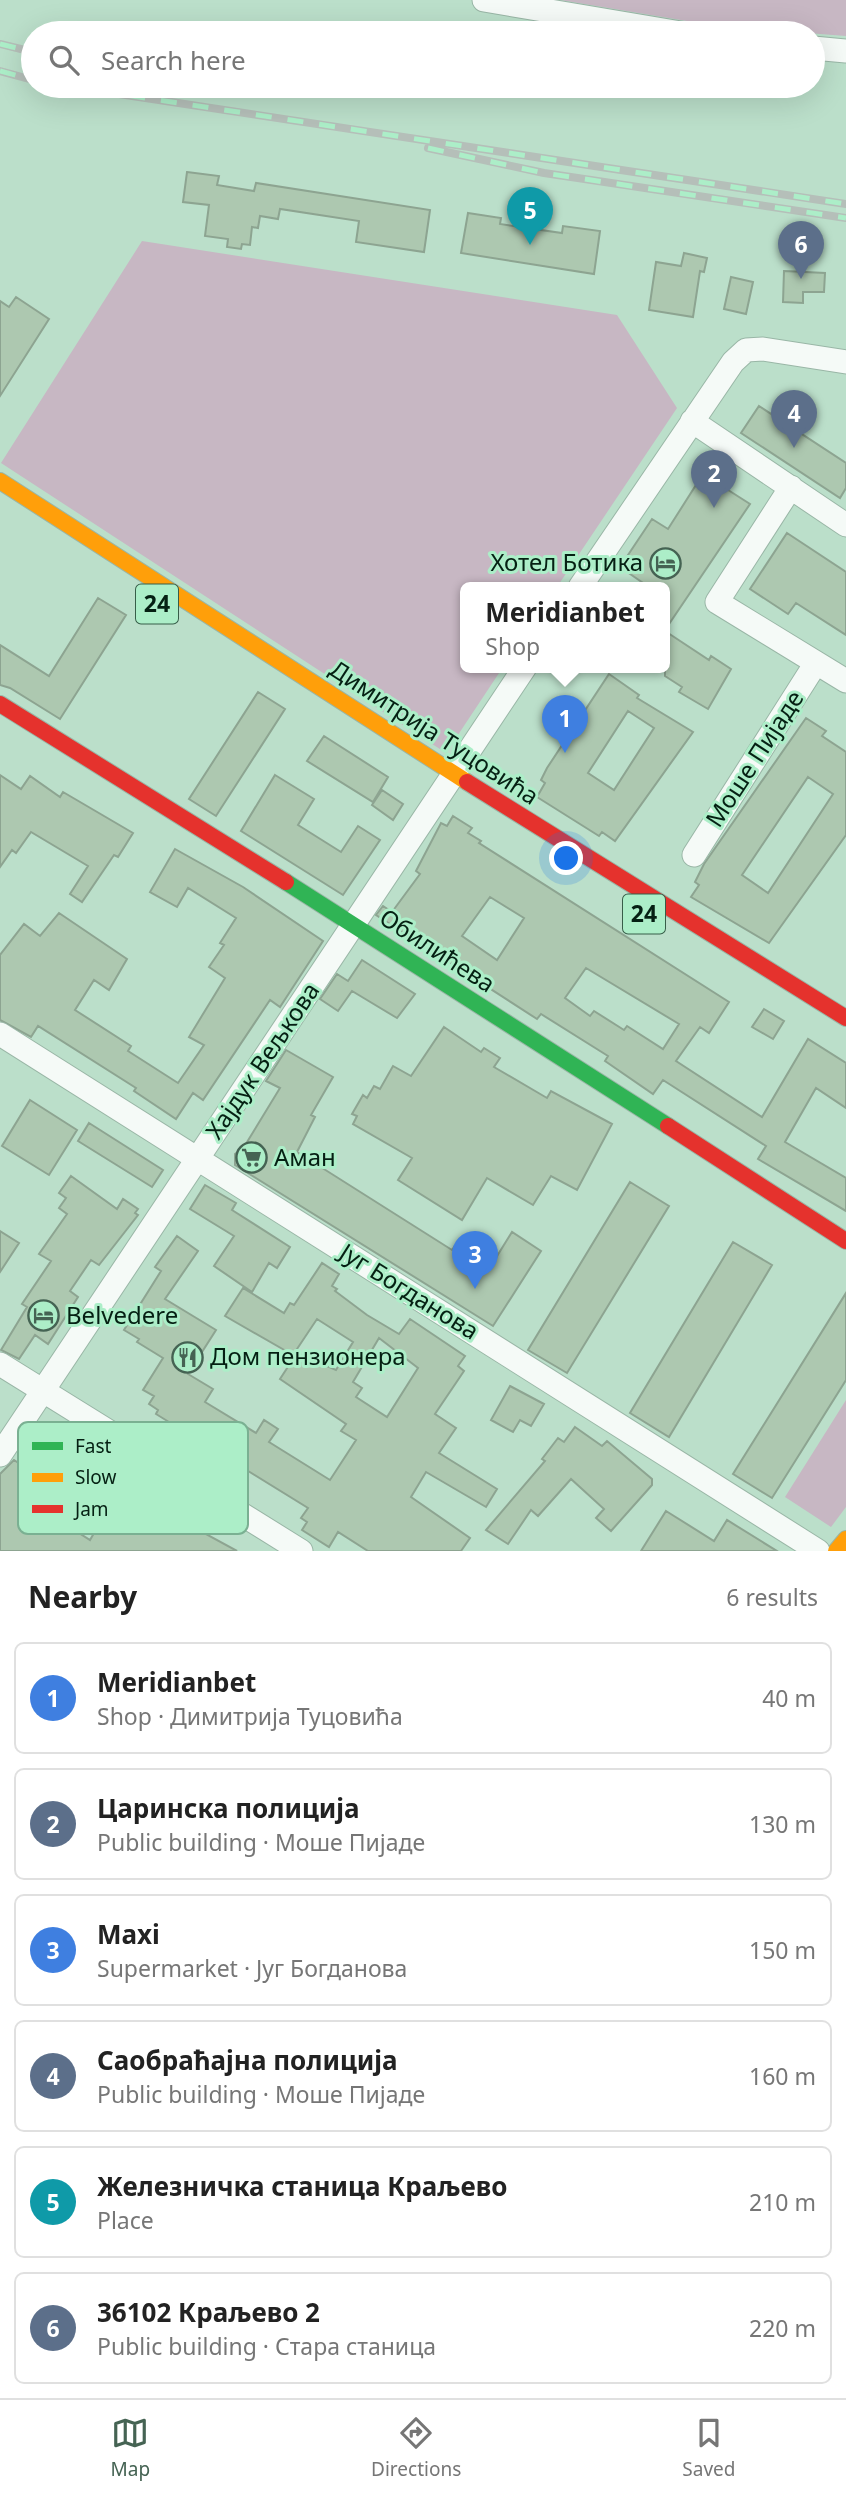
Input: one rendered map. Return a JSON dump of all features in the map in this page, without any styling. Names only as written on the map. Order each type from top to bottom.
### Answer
[{"type":"main road","name":"Димитрија Туцовића","points":[[0,481],[447,785],[846,1018]]},
{"type":"main road","name":"Обилићева","points":[[0,704],[354,924],[846,1241]]},
{"type":"main road","points":[[836,1551],[846,1539]]},
{"type":"street","points":[[484,0],[609,21]]},
{"type":"street","points":[[825,49],[846,51]]},
{"type":"street","points":[[583,582],[733,362],[746,350],[763,349],[846,362]]},
{"type":"street","points":[[692,421],[846,525]]},
{"type":"street","name":"Моше Пијаде","points":[[791,487],[718,602],[846,681]]},
{"type":"street","name":"Моше Пијаде","points":[[694,855],[816,663]]},
{"type":"street","name":"Хајдук Вељкова","points":[[22,1422],[521,673]]},
{"type":"street","name":"Југ Богданова","points":[[0,1034],[818,1551]]},
{"type":"street","points":[[0,1364],[93,1422]]},
{"type":"street","name":"Хајдук Вељкова","points":[[0,1455],[18,1428]]},
{"type":"street","points":[[248,1518],[301,1551]]},
{"type":"shaded area","points":[[560,0],[846,0],[846,36],[825,34],[825,21],[687,21]]},
{"type":"shaded area","points":[[142,241],[617,315],[677,408],[560,582],[460,582],[460,673],[499,673],[446,753],[1,463]]},
{"type":"shaded area","points":[[846,1400],[846,1507],[831,1527],[785,1497]]},
{"type":"building","points":[[187,172],[219,176],[217,185],[254,191],[256,183],[430,210],[424,252],[356,242],[359,221],[280,209],[278,219],[260,216],[258,228],[252,227],[250,245],[242,244],[241,249],[227,247],[228,239],[205,236],[209,205],[183,202]]},
{"type":"building","points":[[468,213],[501,218],[500,224],[562,233],[563,226],[600,231],[594,274],[461,253]]},
{"type":"building","points":[[684,253],[707,258],[704,272],[700,271],[693,317],[649,310],[656,262],[681,266]]},
{"type":"building","points":[[784,271],[825,273],[824,292],[803,292],[803,303],[783,302]]},
{"type":"building","points":[[731,277],[753,282],[746,314],[724,309]]},
{"type":"building","points":[[16,297],[49,319],[0,396],[0,301],[9,307]]},
{"type":"building","points":[[759,406],[846,463],[846,488],[840,498],[741,433]]},
{"type":"building","points":[[703,474],[750,504],[670,623],[670,582],[642,582],[620,567],[652,519],[668,529]]},
{"type":"building","points":[[787,533],[846,572],[846,635],[796,603],[788,614],[750,589]]},
{"type":"building","points":[[98,598],[126,615],[60,719],[10,688],[0,685],[0,645],[49,676]]},
{"type":"building","points":[[670,634],[709,660],[711,656],[731,669],[708,709],[679,692],[682,687],[665,676],[665,673],[670,673]]},
{"type":"building","points":[[609,674],[639,695],[637,698],[693,732],[615,841],[602,832],[599,836],[537,797],[545,783],[541,780]],"holes":[[[628,711],[654,728],[614,790],[588,773]]]},
{"type":"building","points":[[258,692],[285,709],[216,816],[189,799]]},
{"type":"building","points":[[806,718],[826,731],[822,736],[846,752],[846,835],[769,943],[691,897],[699,885],[695,882],[704,864]],"holes":[[[808,777],[833,794],[768,893],[742,875]]]},
{"type":"building","points":[[324,736],[388,777],[373,802],[307,761]]},
{"type":"building","points":[[0,775],[21,789],[30,776],[60,797],[63,792],[133,833],[118,857],[114,855],[82,902],[70,894],[88,866],[31,832],[16,853],[12,850],[0,867]]},
{"type":"building","points":[[275,775],[314,799],[298,825],[341,852],[358,826],[380,840],[343,895],[241,831]]},
{"type":"building","points":[[382,790],[403,804],[393,820],[372,805]]},
{"type":"building","points":[[453,816],[472,828],[468,833],[481,841],[479,843],[729,1002],[709,1033],[700,1027],[676,1061],[762,1117],[808,1039],[846,1063],[846,1108],[816,1088],[785,1142],[846,1178],[846,1211],[758,1159],[766,1146],[663,1080],[653,1094],[605,1061],[608,1056],[541,1014],[537,1019],[376,915],[383,906],[392,912],[420,874],[416,871],[441,823],[447,826]],"holes":[[[490,897],[524,918],[497,960],[462,936]],[[586,968],[679,1024],[663,1049],[627,1026],[624,1030],[594,1011],[590,1016],[565,998]]]},
{"type":"building","points":[[175,849],[243,887],[323,941],[280,1007],[270,1000],[203,1100],[193,1093],[176,1119],[134,1091],[136,1088],[38,1026],[31,1037],[0,1020],[0,955],[24,924],[40,936],[59,913],[127,959],[109,990],[94,980],[75,1010],[131,1046],[128,1051],[178,1083],[204,1045],[189,1037],[225,978],[209,967],[224,945],[220,943],[236,918],[188,888],[177,907],[150,892]]},
{"type":"building","points":[[362,960],[415,994],[397,1018],[352,991],[338,1011],[320,999],[337,974],[348,981]]},
{"type":"building","points":[[764,1009],[784,1021],[773,1039],[752,1027]]},
{"type":"building","points":[[444,1027],[481,1052],[484,1048],[500,1058],[494,1067],[547,1098],[551,1091],[612,1124],[577,1190],[551,1176],[533,1205],[487,1178],[462,1220],[398,1180],[412,1158],[353,1124],[357,1116],[352,1114],[363,1095],[367,1098],[374,1086],[380,1089],[393,1066],[411,1076]]},
{"type":"building","points":[[286,1050],[333,1077],[311,1115],[315,1117],[297,1152],[452,1250],[454,1247],[489,1269],[512,1232],[541,1251],[493,1326],[235,1165],[235,1154],[244,1147],[280,1088],[266,1081]]},
{"type":"building","points":[[30,1100],[77,1130],[49,1175],[2,1146]]},
{"type":"building","points":[[89,1123],[163,1170],[152,1187],[78,1141]]},
{"type":"building","points":[[71,1176],[117,1209],[123,1199],[138,1209],[135,1213],[138,1215],[99,1265],[91,1260],[70,1291],[78,1297],[48,1344],[35,1335],[19,1359],[1,1350],[27,1307],[22,1304],[51,1261],[39,1254],[67,1214],[59,1208],[66,1198],[59,1193]]},
{"type":"building","points":[[630,1182],[669,1206],[567,1373],[528,1350]]},
{"type":"building","points":[[205,1185],[236,1203],[232,1210],[290,1247],[277,1268],[269,1263],[252,1292],[214,1266],[234,1236],[190,1209]]},
{"type":"building","points":[[0,1231],[19,1243],[0,1272]]},
{"type":"building","points":[[177,1236],[198,1251],[165,1299],[216,1330],[188,1374],[213,1389],[205,1402],[238,1422],[169,1422],[156,1414],[158,1410],[149,1404],[154,1396],[143,1390],[163,1358],[137,1342],[139,1339],[124,1330],[161,1271],[155,1267]]},
{"type":"building","points":[[733,1242],[772,1265],[669,1437],[630,1413]]},
{"type":"building","points":[[322,1263],[339,1274],[332,1286],[337,1289],[335,1291],[367,1315],[399,1334],[410,1319],[465,1356],[458,1366],[464,1371],[435,1414],[456,1428],[439,1453],[497,1489],[486,1507],[426,1472],[411,1497],[470,1538],[461,1551],[368,1551],[338,1532],[329,1547],[302,1530],[307,1522],[301,1518],[308,1508],[248,1471],[248,1428],[256,1433],[264,1420],[278,1429],[269,1442],[330,1480],[356,1440],[341,1431],[346,1424],[280,1379],[297,1353],[336,1370],[353,1342],[317,1319],[293,1355],[225,1316],[243,1288],[284,1313],[290,1303],[294,1305]],"holes":[[[379,1338],[418,1368],[387,1417],[356,1397],[362,1388],[353,1382]]]},
{"type":"building","points":[[846,1293],[846,1380],[772,1498],[733,1474]]},
{"type":"building","points":[[510,1386],[544,1404],[531,1426],[520,1420],[513,1432],[491,1420]]},
{"type":"building","points":[[575,1427],[602,1446],[607,1441],[652,1479],[652,1485],[611,1531],[596,1518],[604,1509],[571,1479],[538,1516],[531,1510],[508,1544],[486,1530],[545,1461],[542,1459],[558,1438],[564,1442]]},
{"type":"building","points":[[14,1460],[18,1463],[18,1534],[81,1534],[90,1540],[93,1534],[206,1534],[237,1551],[0,1551],[0,1474]]},
{"type":"building","points":[[666,1511],[714,1541],[727,1520],[777,1551],[641,1551]]},
{"type":"railway","points":[[0,44],[21,49]]},
{"type":"railway","points":[[0,71],[21,77]]},
{"type":"railway","points":[[145,98],[846,204]]},
{"type":"railway","points":[[428,148],[544,173],[846,218]]},
{"type":"traffic: fast","points":[[286,882],[668,1126]]},
{"type":"traffic: slow","points":[[0,481],[467,782]]},
{"type":"traffic: slow","points":[[836,1551],[846,1539]]},
{"type":"traffic: jam","points":[[0,704],[286,882]]},
{"type":"traffic: jam","points":[[467,782],[846,1018]]},
{"type":"traffic: jam","points":[[668,1126],[846,1241]]},
{"type":"place","name":"Железничка станица Краљево","points":[[530,245]]},
{"type":"place","name":"36102 Краљево 2","points":[[801,279]]},
{"type":"place","name":"Саобраћајна полиција","points":[[794,448]]},
{"type":"place","name":"Царинска полиција","points":[[714,508]]},
{"type":"place","name":"Хотел Ботика","points":[[666,563]]},
{"type":"place","name":"Meridianbet","points":[[565,753]]},
{"type":"place","name":"Аман","points":[[251,1158]]},
{"type":"place","name":"Maxi","points":[[475,1289]]},
{"type":"place","name":"Belvedere","points":[[43,1316]]},
{"type":"place","name":"Дом пензионера","points":[[187,1357]]}]
